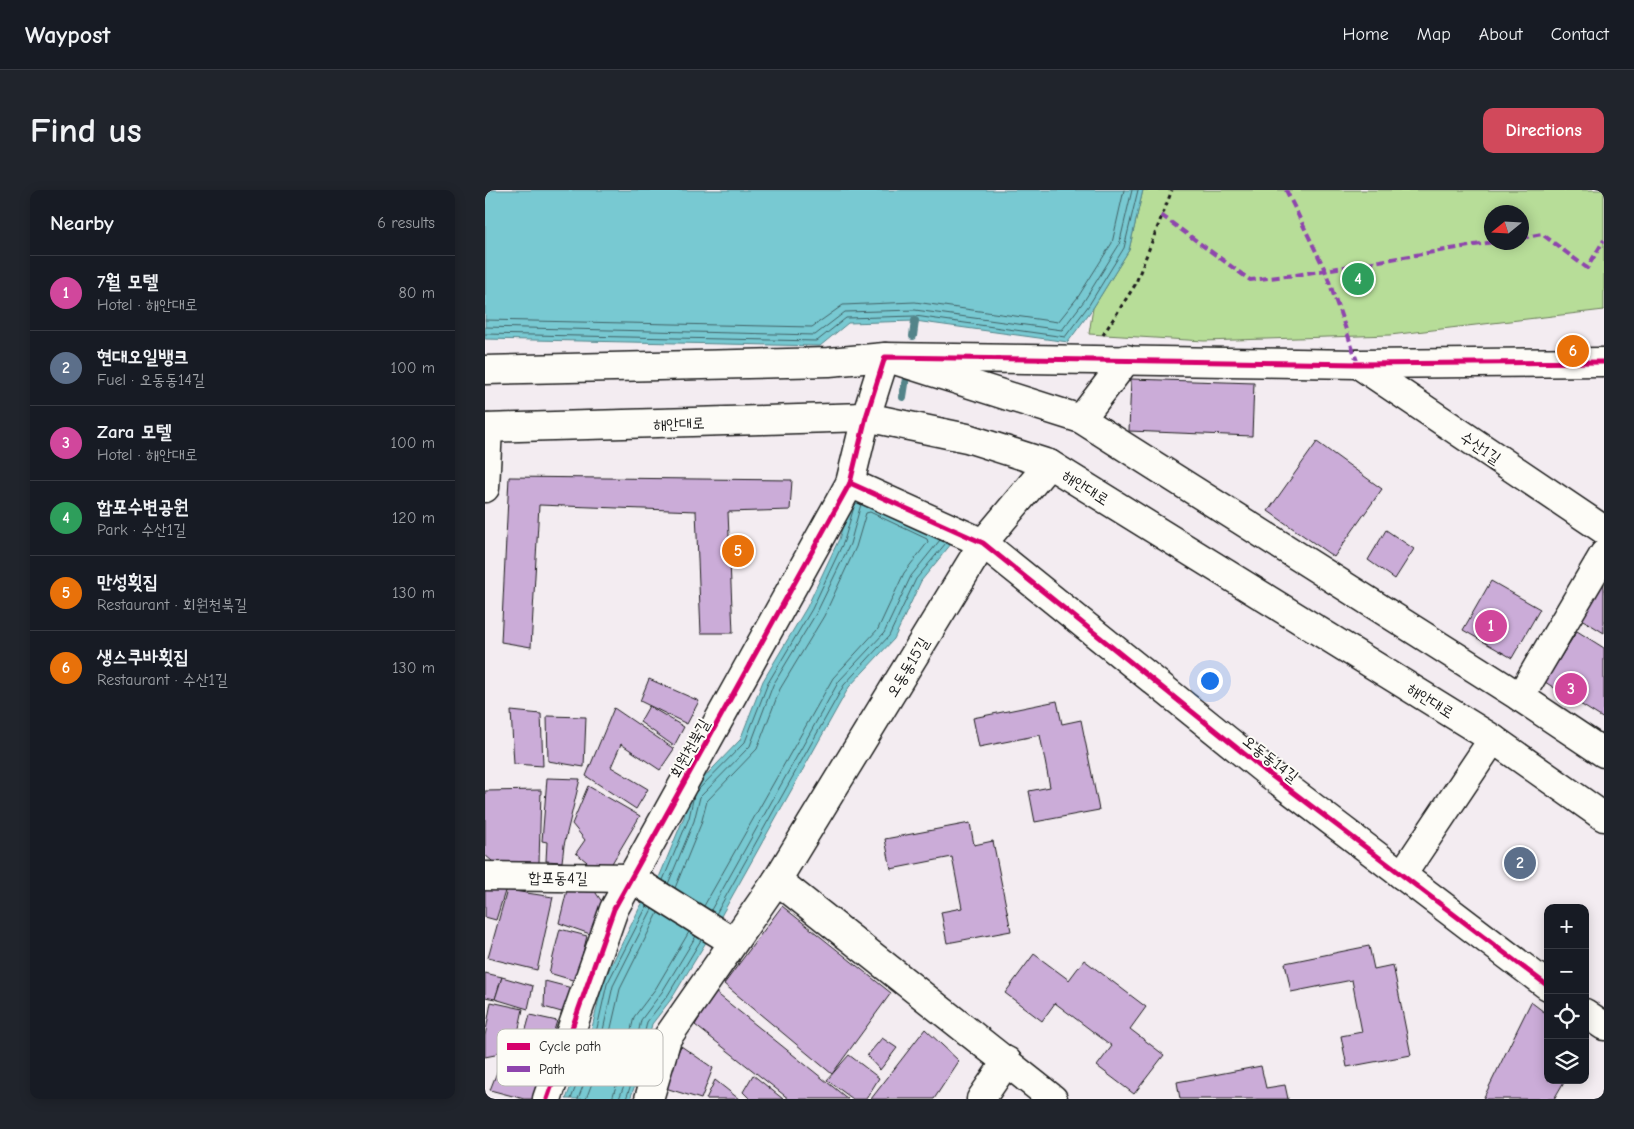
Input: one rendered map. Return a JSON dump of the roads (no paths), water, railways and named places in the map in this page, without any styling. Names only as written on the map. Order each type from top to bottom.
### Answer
[{"type":"street","points":[[885,357],[1081,419],[1520,697],[1604,753]]},
{"type":"street","points":[[485,370],[829,362],[885,357],[1088,358],[1358,364],[1604,362]]},
{"type":"street","name":"회원천북길","points":[[572,1029],[614,909],[850,483],[866,417],[885,357]]},
{"type":"street","points":[[1081,419],[1127,359]]},
{"type":"street","name":"수산1길","points":[[1358,364],[1604,530]]},
{"type":"street","name":"해안대로","points":[[486,428],[866,417],[967,438],[1049,464],[1493,739],[1604,817]]},
{"type":"street","points":[[485,488],[486,428]]},
{"type":"street","name":"오동동15길","points":[[663,1052],[667,1038],[777,880],[983,543],[1049,464]]},
{"type":"street","name":"오동동14길","points":[[850,483],[983,543],[1261,767],[1544,983]]},
{"type":"street","points":[[1520,697],[1604,554]]},
{"type":"street","points":[[1402,875],[1493,739]]},
{"type":"street","name":"합포동4길","points":[[485,876],[631,878]]},
{"type":"street","points":[[631,878],[733,942]]},
{"type":"street","points":[[777,880],[1053,1099]]},
{"type":"street","points":[[1589,1016],[1604,1026]]},
{"type":"street","points":[[981,1099],[1007,1061]]},
{"type":"street","name":"회원천북길","points":[[547,1099],[552,1086]]},
{"type":"street","name":"오동동15길","points":[[649,1099],[653,1086]]},
{"type":"water","points":[[485,190],[1143,190],[1129,250],[1093,308],[1068,342],[915,321],[848,323],[820,346],[485,339]]},
{"type":"water","points":[[855,485],[960,533],[921,581],[894,639],[849,687],[711,934],[672,998],[652,1024],[651,1029],[592,1029],[603,982],[640,907],[658,880],[684,817],[690,792],[740,740],[763,681],[807,607],[839,539]]},
{"type":"water","points":[[571,1086],[635,1086],[630,1099],[566,1099]]},
{"type":"waterway","points":[[913,336],[915,321]]},
{"type":"waterway","points":[[903,397],[906,378]]},
{"type":"place","name":"합포수변공원","points":[[1358,279]]},
{"type":"place","name":"생스쿠바횟집","points":[[1573,351]]},
{"type":"place","name":"만성횟집","points":[[738,551]]},
{"type":"place","name":"7월 모텔","points":[[1491,626]]},
{"type":"place","name":"Zara 모텔","points":[[1571,689]]},
{"type":"place","name":"현대오일뱅크","points":[[1520,863]]}]
